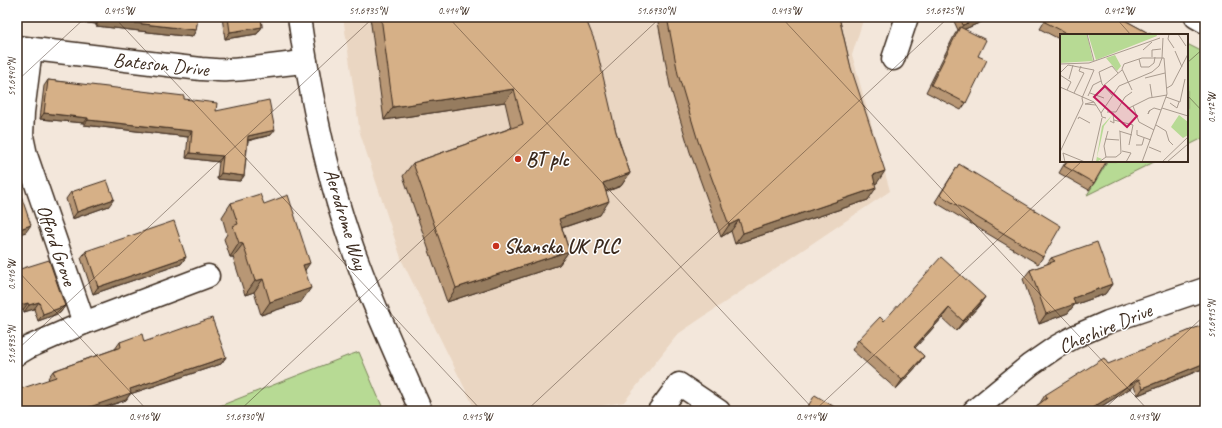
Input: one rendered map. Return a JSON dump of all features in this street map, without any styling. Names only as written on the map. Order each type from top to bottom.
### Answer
[{"type":"street","name":"Aerodrome Way","points":[[299,17],[306,62],[338,204],[376,310],[421,411]]},
{"type":"street","points":[[893,59],[907,17]]},
{"type":"street","points":[[1196,17],[1205,22]]},
{"type":"street","name":"Bateson Drive","points":[[24,48],[220,70],[306,62]]},
{"type":"street","name":"Offord Grove","points":[[24,48],[22,136],[26,155],[84,323]]},
{"type":"street","points":[[17,354],[29,347],[84,323],[208,276]]},
{"type":"street","name":"Cheshire Drive","points":[[974,411],[1030,365],[1056,347],[1076,336],[1108,322],[1205,289]]},
{"type":"street","points":[[659,411],[679,384],[719,411]]},
{"type":"shaded area","points":[[343,17],[864,17],[852,55],[890,191],[678,334],[624,402],[570,411],[476,411],[402,261],[360,133]]},
{"type":"green space","points":[[1188,44],[1205,53],[1205,137],[1188,146]]},
{"type":"green space","points":[[1107,162],[1154,162],[1087,195]]},
{"type":"green space","points":[[359,352],[384,411],[207,411],[347,356]]},
{"type":"building","points":[[101,17],[198,17],[196,30],[100,19]]},
{"type":"building","points":[[228,17],[261,17],[262,27],[230,32]]},
{"type":"building","name":"BT plc","points":[[381,17],[585,17],[595,42],[616,132],[630,173],[603,183],[609,201],[559,219],[569,251],[456,288],[413,163],[523,124],[514,89],[393,107]]},
{"type":"building","points":[[667,17],[839,17],[851,68],[885,171],[873,175],[876,188],[743,233],[739,220],[729,225],[698,141],[678,74]]},
{"type":"building","points":[[960,17],[981,17],[963,25]]},
{"type":"building","points":[[1048,17],[1119,17],[1150,34],[1068,34],[1045,22]]},
{"type":"building","points":[[960,27],[986,40],[978,56],[987,60],[966,103],[931,85]]},
{"type":"building","points":[[48,80],[184,96],[184,99],[217,103],[216,111],[269,100],[275,130],[248,136],[244,176],[221,173],[223,156],[190,153],[192,131],[88,120],[88,118],[44,113]]},
{"type":"building","points":[[1066,162],[1106,162],[1094,183],[1064,166]]},
{"type":"building","points":[[959,164],[1061,226],[1043,257],[940,195]]},
{"type":"building","points":[[107,180],[114,199],[77,212],[71,192]]},
{"type":"building","points":[[17,184],[31,225],[17,230]]},
{"type":"building","points":[[260,194],[264,204],[288,195],[310,263],[303,265],[311,288],[270,302],[263,279],[255,281],[243,244],[239,243],[233,226],[238,224],[231,203]]},
{"type":"building","points":[[174,221],[186,257],[98,287],[86,251]]},
{"type":"building","points":[[1097,242],[1112,284],[1073,298],[1075,304],[1046,314],[1030,270],[1055,261],[1051,258]]},
{"type":"building","points":[[941,257],[985,297],[963,321],[949,308],[914,347],[924,356],[902,380],[858,340],[880,317],[884,321]]},
{"type":"building","points":[[49,260],[65,306],[43,314],[39,302],[17,306],[17,270]]},
{"type":"building","points":[[212,318],[226,357],[130,389],[131,393],[78,411],[17,411],[17,390],[56,377],[53,371],[121,347],[120,342],[142,334],[144,342]]},
{"type":"building","points":[[1205,324],[1205,363],[1143,388],[1139,379],[1087,411],[1030,411],[1047,398],[1045,395],[1104,358],[1108,364]]},
{"type":"building","points":[[815,395],[841,411],[805,411]]},
{"type":"place","name":"BT plc","points":[[518,159]]},
{"type":"place","name":"Skanska UK PLC","points":[[496,246]]}]
